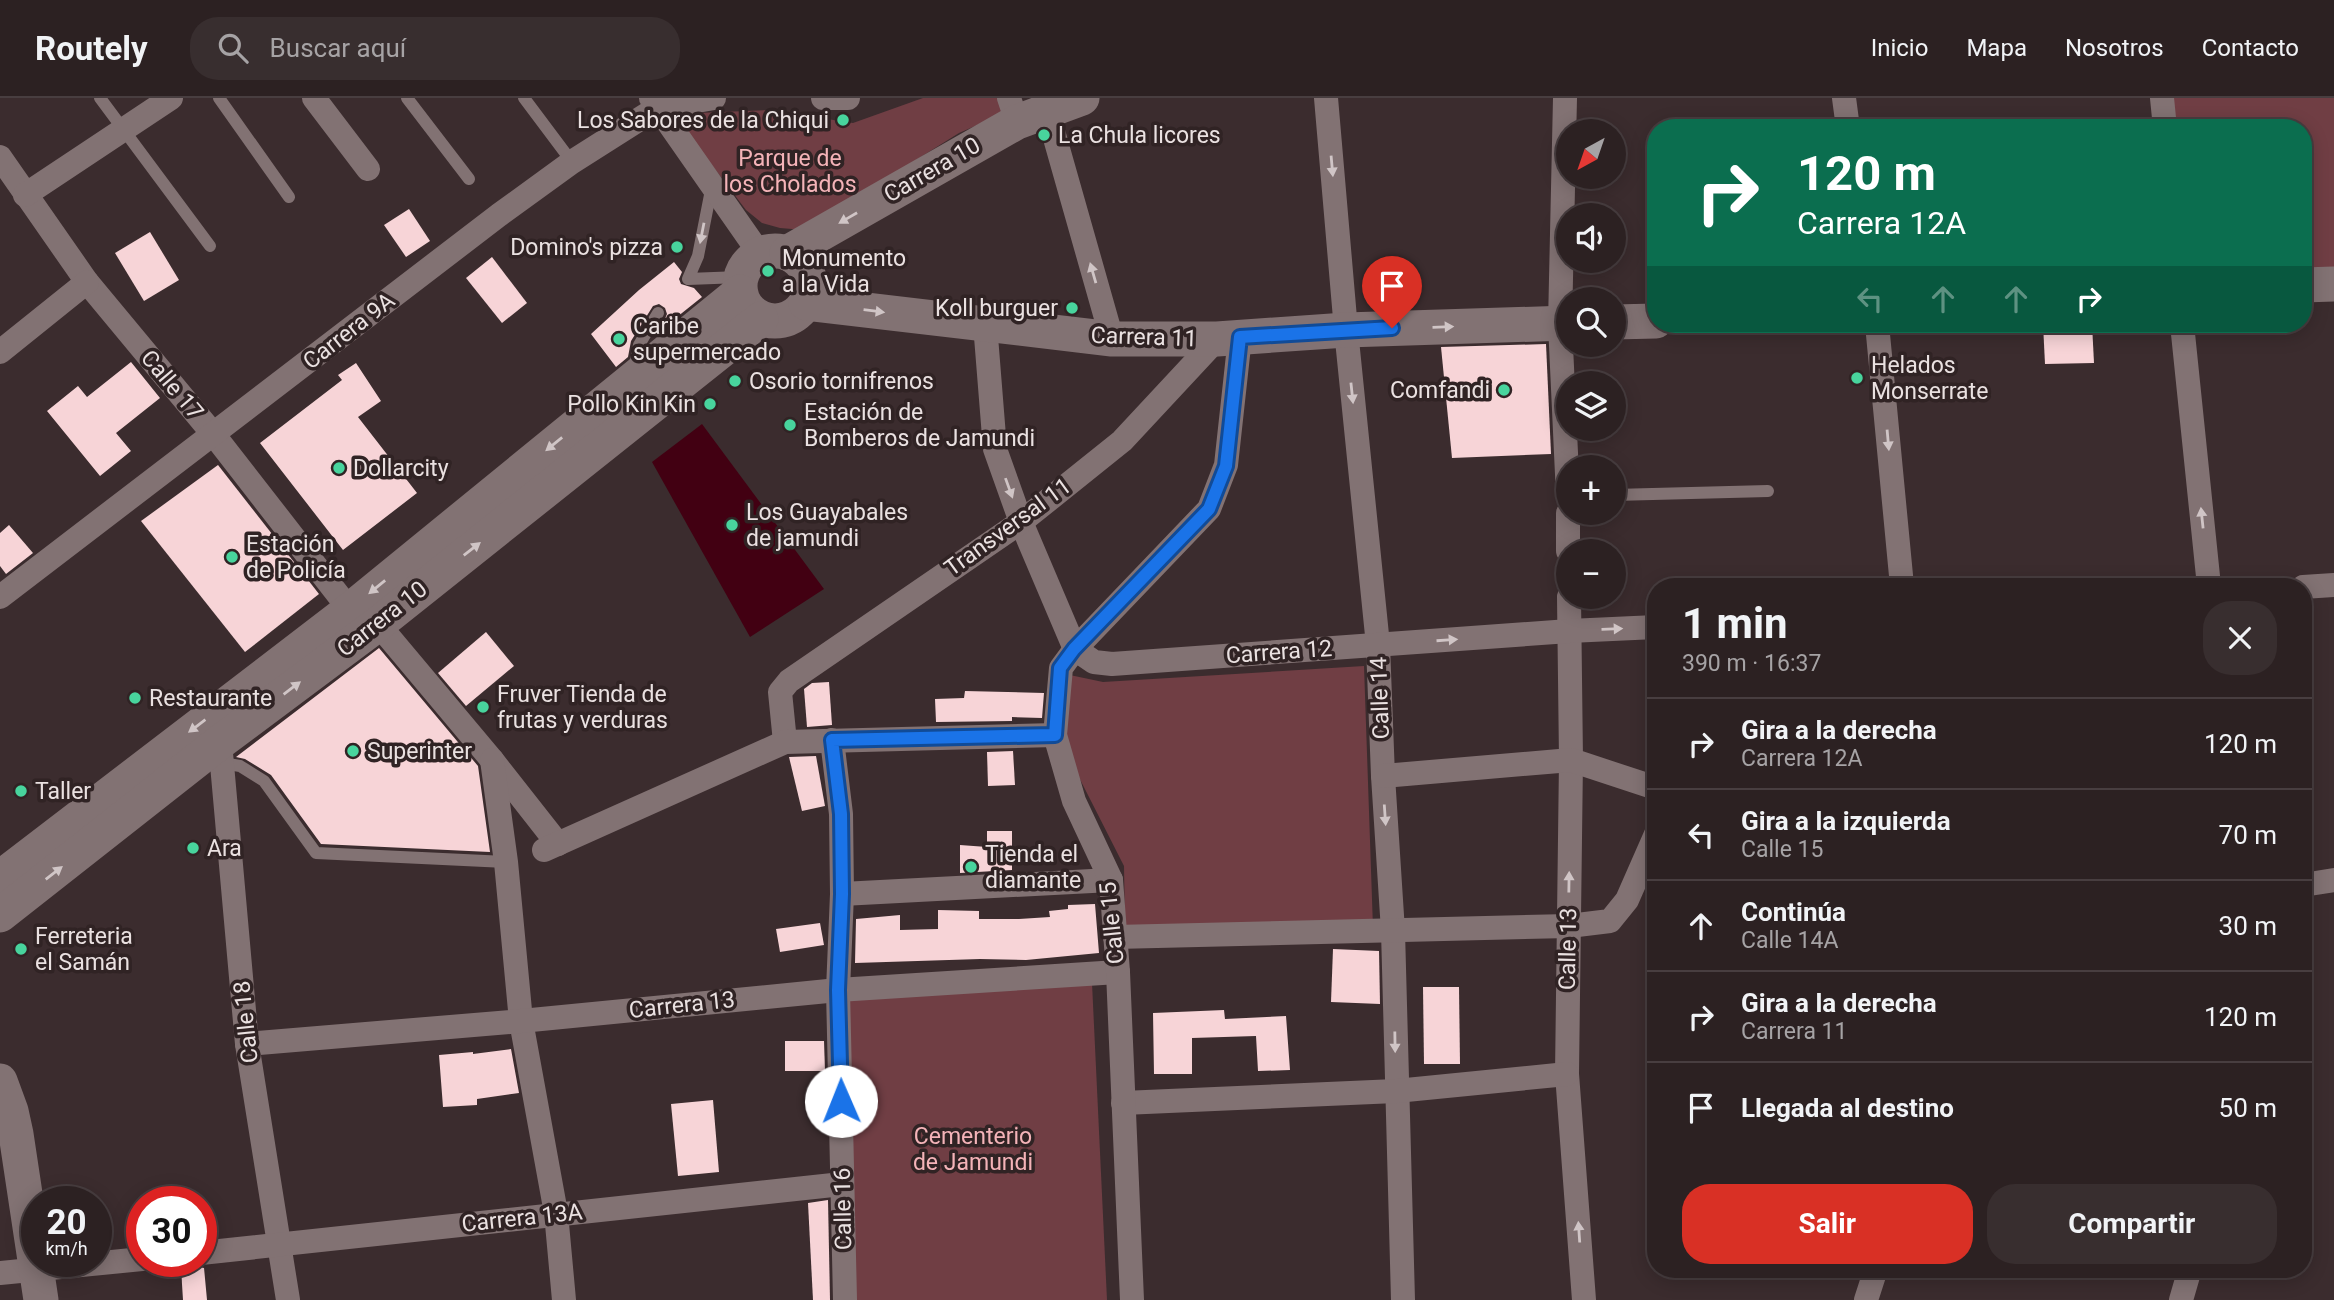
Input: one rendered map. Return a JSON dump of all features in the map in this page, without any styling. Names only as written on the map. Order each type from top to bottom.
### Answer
[{"type":"main road","name":"Carrera 10","points":[[0,915],[221,752],[364,617],[757,269],[1025,110],[1082,98]]},
{"type":"main road","points":[[798,260],[807,272],[810,288],[806,303],[795,316],[779,322],[761,319],[747,309],[757,269],[798,260]]},
{"type":"main road","points":[[2312,285],[2334,284]]},
{"type":"main road","name":"Carrera 11","points":[[806,303],[1112,339],[1229,338],[1346,330],[1556,323]]},
{"type":"main road","name":"Carrera 10","points":[[0,878],[364,617],[761,319]]},
{"type":"main road","points":[[1626,322],[1647,321]]},
{"type":"main road","points":[[4,1104],[22,1166],[38,1284]]},
{"type":"street","points":[[25,195],[171,98]]},
{"type":"street","points":[[314,98],[368,169]]},
{"type":"street","name":"Carrera 9A","points":[[0,597],[499,215],[654,103],[714,98]]},
{"type":"street","points":[[824,98],[846,98]]},
{"type":"street","name":"Calle 14","points":[[1326,98],[1378,645],[1382,776],[1393,931],[1403,1300]]},
{"type":"street","points":[[1564,287],[1565,98]]},
{"type":"street","points":[[1843,98],[1846,119]]},
{"type":"street","points":[[2162,98],[2164,119]]},
{"type":"street","points":[[654,103],[712,185],[757,269]]},
{"type":"street","points":[[1025,110],[1112,339]]},
{"type":"street","name":"Calle 17","points":[[0,157],[86,282],[364,617],[492,760],[551,847],[785,742]]},
{"type":"street","points":[[0,352],[86,282]]},
{"type":"street","points":[[985,324],[995,449],[1021,522],[1074,649]]},
{"type":"street","points":[[1878,333],[1901,578]]},
{"type":"street","points":[[2183,333],[2208,578]]},
{"type":"street","name":"Transversal 11","points":[[785,742],[780,692],[789,681],[1021,522],[1122,441],[1229,338]]},
{"type":"street","name":"Calle 15","points":[[1132,1300],[1118,972],[1111,880],[1074,801],[1055,735],[1060,668],[1074,649],[1209,509],[1226,466],[1229,338]]},
{"type":"street","points":[[1565,357],[1567,455]]},
{"type":"street","points":[[2312,587],[2334,586]]},
{"type":"street","name":"Calle 13","points":[[1569,609],[1571,760],[1567,1074],[1584,1300]]},
{"type":"street","name":"Carrera 12","points":[[1074,649],[1094,662],[1112,664],[1647,627]]},
{"type":"street","points":[[785,742],[1055,735]]},
{"type":"street","name":"Calle 16","points":[[832,740],[841,814],[842,894],[838,990],[845,1300]]},
{"type":"street","name":"Calle 18","points":[[221,752],[247,1044],[288,1300]]},
{"type":"street","points":[[492,760],[506,862],[521,1021],[556,1213],[564,1300]]},
{"type":"street","points":[[1382,776],[1571,760],[1647,785]]},
{"type":"street","points":[[1115,937],[1569,926],[1610,921],[1627,900],[1647,854]]},
{"type":"street","points":[[842,894],[1111,880]]},
{"type":"street","points":[[2312,884],[2334,880]]},
{"type":"street","name":"Carrera 13","points":[[247,1044],[838,990],[1118,972]]},
{"type":"street","points":[[1123,1103],[1396,1091],[1567,1074]]},
{"type":"street","name":"Carrera 13A","points":[[217,1252],[842,1184]]},
{"type":"street","points":[[0,1273],[38,1284],[126,1263]]},
{"type":"street","points":[[1866,1300],[1873,1278]]},
{"type":"street","points":[[2181,1300],[2187,1278]]},
{"type":"lane","points":[[100,98],[210,246]]},
{"type":"lane","points":[[219,98],[289,197]]},
{"type":"lane","points":[[407,98],[469,179]]},
{"type":"lane","points":[[524,98],[572,162]]},
{"type":"lane","points":[[712,185],[698,256],[688,279],[757,269]]},
{"type":"lane","points":[[632,379],[639,345],[658,313]]},
{"type":"lane","points":[[1626,495],[1768,491]]},
{"type":"lane","points":[[221,752],[264,781],[316,853],[506,862]]},
{"type":"green space","name":"Parque de los Cholados","points":[[923,98],[1003,98],[1005,113],[959,133],[804,230],[762,223],[746,210],[673,114],[769,110],[853,123]]},
{"type":"green space","points":[[2162,98],[2334,98],[2334,284],[2312,285],[2312,119],[2164,119]]},
{"type":"green space","points":[[1364,666],[1373,928],[1125,926],[1124,866],[1058,736],[1065,674],[1103,682]]},
{"type":"green space","name":"Cementerio de Jamundi","points":[[1092,983],[1107,1300],[853,1300],[839,998]]},
{"type":"shaded area","name":"Los Guayabales de jamundi","points":[[702,424],[824,589],[750,637],[652,462]]},
{"type":"building","points":[[409,209],[430,241],[406,257],[384,225]]},
{"type":"building","points":[[150,232],[179,280],[144,301],[115,253]]},
{"type":"building","points":[[492,257],[527,303],[502,323],[466,278]]},
{"type":"building","points":[[674,262],[682,272],[679,279],[681,284],[694,288],[702,297],[667,325],[664,321],[667,314],[665,308],[659,304],[653,306],[631,341],[628,357],[616,367],[591,334]]},
{"type":"building","points":[[2043,333],[2092,333],[2094,363],[2045,364]]},
{"type":"building","name":"Comfandi","points":[[1546,344],[1551,454],[1452,458],[1441,347]]},
{"type":"building","points":[[131,362],[160,398],[116,433],[131,451],[100,476],[47,411],[78,386],[87,397]]},
{"type":"building","name":"Dollarcity","points":[[356,363],[381,401],[358,417],[417,493],[343,550],[260,443],[342,380],[338,375]]},
{"type":"building","name":"Estación de Policía","points":[[218,465],[319,594],[245,652],[141,521]]},
{"type":"building","points":[[9,525],[33,553],[6,574],[0,566],[0,533]]},
{"type":"building","points":[[486,632],[514,666],[466,706],[438,673]]},
{"type":"building","name":"Superinter","points":[[379,648],[478,766],[490,852],[321,844],[271,775],[245,759],[236,757]]},
{"type":"building","points":[[829,682],[832,725],[807,727],[804,689],[812,683]]},
{"type":"building","points":[[965,691],[1044,693],[1042,718],[1012,717],[1012,721],[936,722],[935,699],[964,698]]},
{"type":"building","points":[[1013,751],[1015,785],[988,786],[987,752]]},
{"type":"building","points":[[816,756],[825,806],[802,811],[789,757]]},
{"type":"building","points":[[987,831],[1012,831],[1012,870],[960,873],[960,845],[987,847]]},
{"type":"building","points":[[1095,904],[1099,953],[1026,960],[855,963],[856,919],[900,915],[900,930],[938,929],[938,910],[979,911],[979,919],[1019,919],[1050,917],[1049,911],[1068,909],[1068,905]]},
{"type":"building","points":[[820,923],[824,945],[780,952],[776,929]]},
{"type":"building","points":[[1333,949],[1379,951],[1380,1004],[1331,1002]]},
{"type":"building","points":[[1423,987],[1459,987],[1460,1064],[1424,1064]]},
{"type":"building","points":[[1224,1010],[1225,1019],[1286,1016],[1290,1070],[1258,1071],[1256,1036],[1192,1038],[1192,1074],[1154,1074],[1153,1013]]},
{"type":"building","points":[[785,1041],[824,1041],[825,1071],[785,1071]]},
{"type":"building","points":[[511,1049],[519,1093],[477,1099],[477,1105],[443,1107],[439,1055]]},
{"type":"building","points":[[713,1100],[719,1172],[678,1176],[671,1104]]},
{"type":"building","points":[[828,1200],[830,1300],[813,1300],[808,1203]]},
{"type":"building","points":[[182,1277],[205,1277],[207,1300],[183,1300]]},
{"type":"place","name":"Los Sabores de la Chiqui","points":[[843,120]]},
{"type":"place","name":"La Chula licores","points":[[1044,135]]},
{"type":"place","name":"Domino's pizza","points":[[677,247]]},
{"type":"place","name":"Monumento a la Vida","points":[[768,271]]},
{"type":"place","name":"Koll burguer","points":[[1072,308]]},
{"type":"place","name":"Caribe supermercado","points":[[619,339]]},
{"type":"place","name":"Helados Monserrate","points":[[1857,378]]},
{"type":"place","name":"Osorio tornifrenos","points":[[735,381]]},
{"type":"place","name":"Comfandi","points":[[1504,390]]},
{"type":"place","name":"Pollo Kin Kin","points":[[710,404]]},
{"type":"place","name":"Estación de Bomberos de Jamundi","points":[[790,425]]},
{"type":"place","name":"Dollarcity","points":[[339,468]]},
{"type":"place","name":"Los Guayabales de jamundi","points":[[732,525]]},
{"type":"place","name":"Estación de Policía","points":[[232,557]]},
{"type":"place","name":"Restaurante","points":[[135,698]]},
{"type":"place","name":"Fruver Tienda de frutas y verduras","points":[[483,707]]},
{"type":"place","name":"Superinter","points":[[353,751]]},
{"type":"place","name":"Taller","points":[[21,791]]},
{"type":"place","name":"Ara","points":[[193,848]]},
{"type":"place","name":"Tienda el diamante","points":[[971,867]]},
{"type":"place","name":"Ferreteria el Samán","points":[[21,949]]},
{"type":"route","points":[[841,1101],[838,990],[842,894],[841,814],[832,740],[1055,735],[1060,668],[1074,649],[1209,509],[1226,466],[1240,337],[1392,328]]}]
